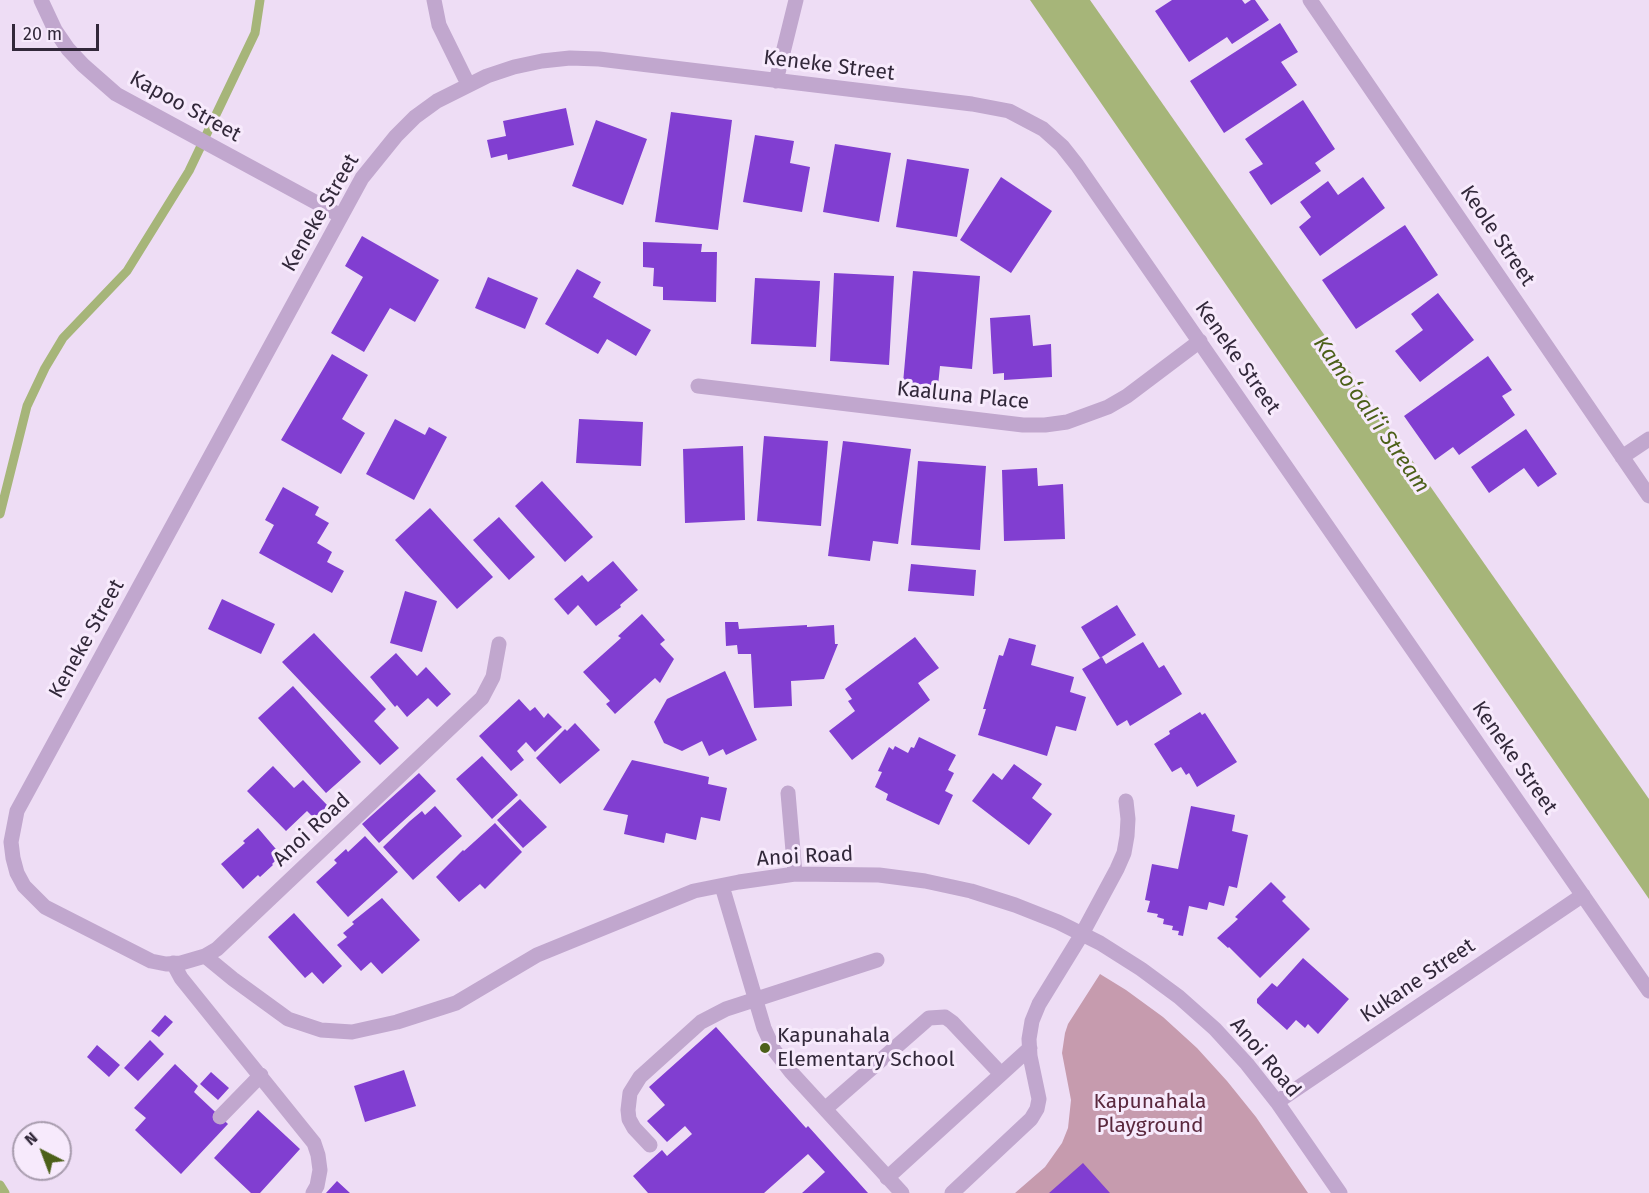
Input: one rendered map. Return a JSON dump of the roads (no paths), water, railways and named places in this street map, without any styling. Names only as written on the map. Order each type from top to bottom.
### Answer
[{"type":"street","name":"Kapoo Street","points":[[41,0],[68,49],[116,94],[341,216]]},
{"type":"street","points":[[434,0],[439,25],[468,84]]},
{"type":"street","points":[[776,81],[796,0]]},
{"type":"street","name":"Keole Street","points":[[1310,0],[1649,496]]},
{"type":"street","name":"Keneke Street","points":[[13,858],[11,842],[17,811],[362,178],[396,136],[437,101],[468,84],[514,67],[542,61],[570,58],[599,59],[991,106],[1009,111],[1043,129],[1062,146],[1077,165],[1649,991]]},
{"type":"street","name":"Kaaluna Place","points":[[698,386],[1001,423],[1045,425],[1088,416],[1108,407],[1127,396],[1200,341]]},
{"type":"street","points":[[1622,457],[1649,439]]},
{"type":"street","name":"Anoi Road","points":[[13,858],[24,886],[45,908],[151,961],[166,964],[205,956],[217,949],[482,698],[493,677],[499,644]]},
{"type":"street","points":[[788,794],[795,874]]},
{"type":"street","points":[[951,1193],[1031,1119],[1037,1109],[1039,1099],[1030,1048],[1032,1021],[1039,1004],[1082,934],[1117,870],[1124,853],[1128,819],[1126,801]]},
{"type":"street","name":"Anoi Road","points":[[205,956],[288,1019],[321,1030],[351,1032],[397,1022],[456,1003],[537,955],[642,910],[694,891],[795,874],[879,875],[925,881],[970,891],[1058,922],[1141,969],[1179,997],[1215,1029],[1247,1064],[1340,1193]]},
{"type":"street","points":[[722,886],[764,1028],[774,1050],[791,1072],[902,1193]]},
{"type":"street","name":"Kukane Street","points":[[1276,1102],[1583,895]]},
{"type":"street","points":[[650,1145],[629,1119],[630,1093],[640,1077],[710,1016],[726,1008],[877,960]]},
{"type":"street","points":[[173,963],[187,985],[314,1143],[320,1170],[313,1193]]},
{"type":"street","points":[[825,1109],[922,1022],[937,1016],[945,1017],[952,1022],[1001,1074]]},
{"type":"street","points":[[888,1178],[1030,1048]]},
{"type":"street","points":[[220,1117],[261,1075]]},
{"type":"water","name":"Kamoʻoaliʻi Stream","points":[[1030,0],[1090,0],[1649,799],[1649,899]]},
{"type":"waterway","points":[[0,514],[27,406],[45,368],[63,338],[127,271],[189,171],[255,33],[260,0]]},
{"type":"waterway","points":[[0,1185],[5,1193]]},
{"type":"place","name":"Kapunahala Elementary School","points":[[765,1048]]},
{"type":"park label","name":"Kapunahala Playground","points":[[1150,1114]]}]
